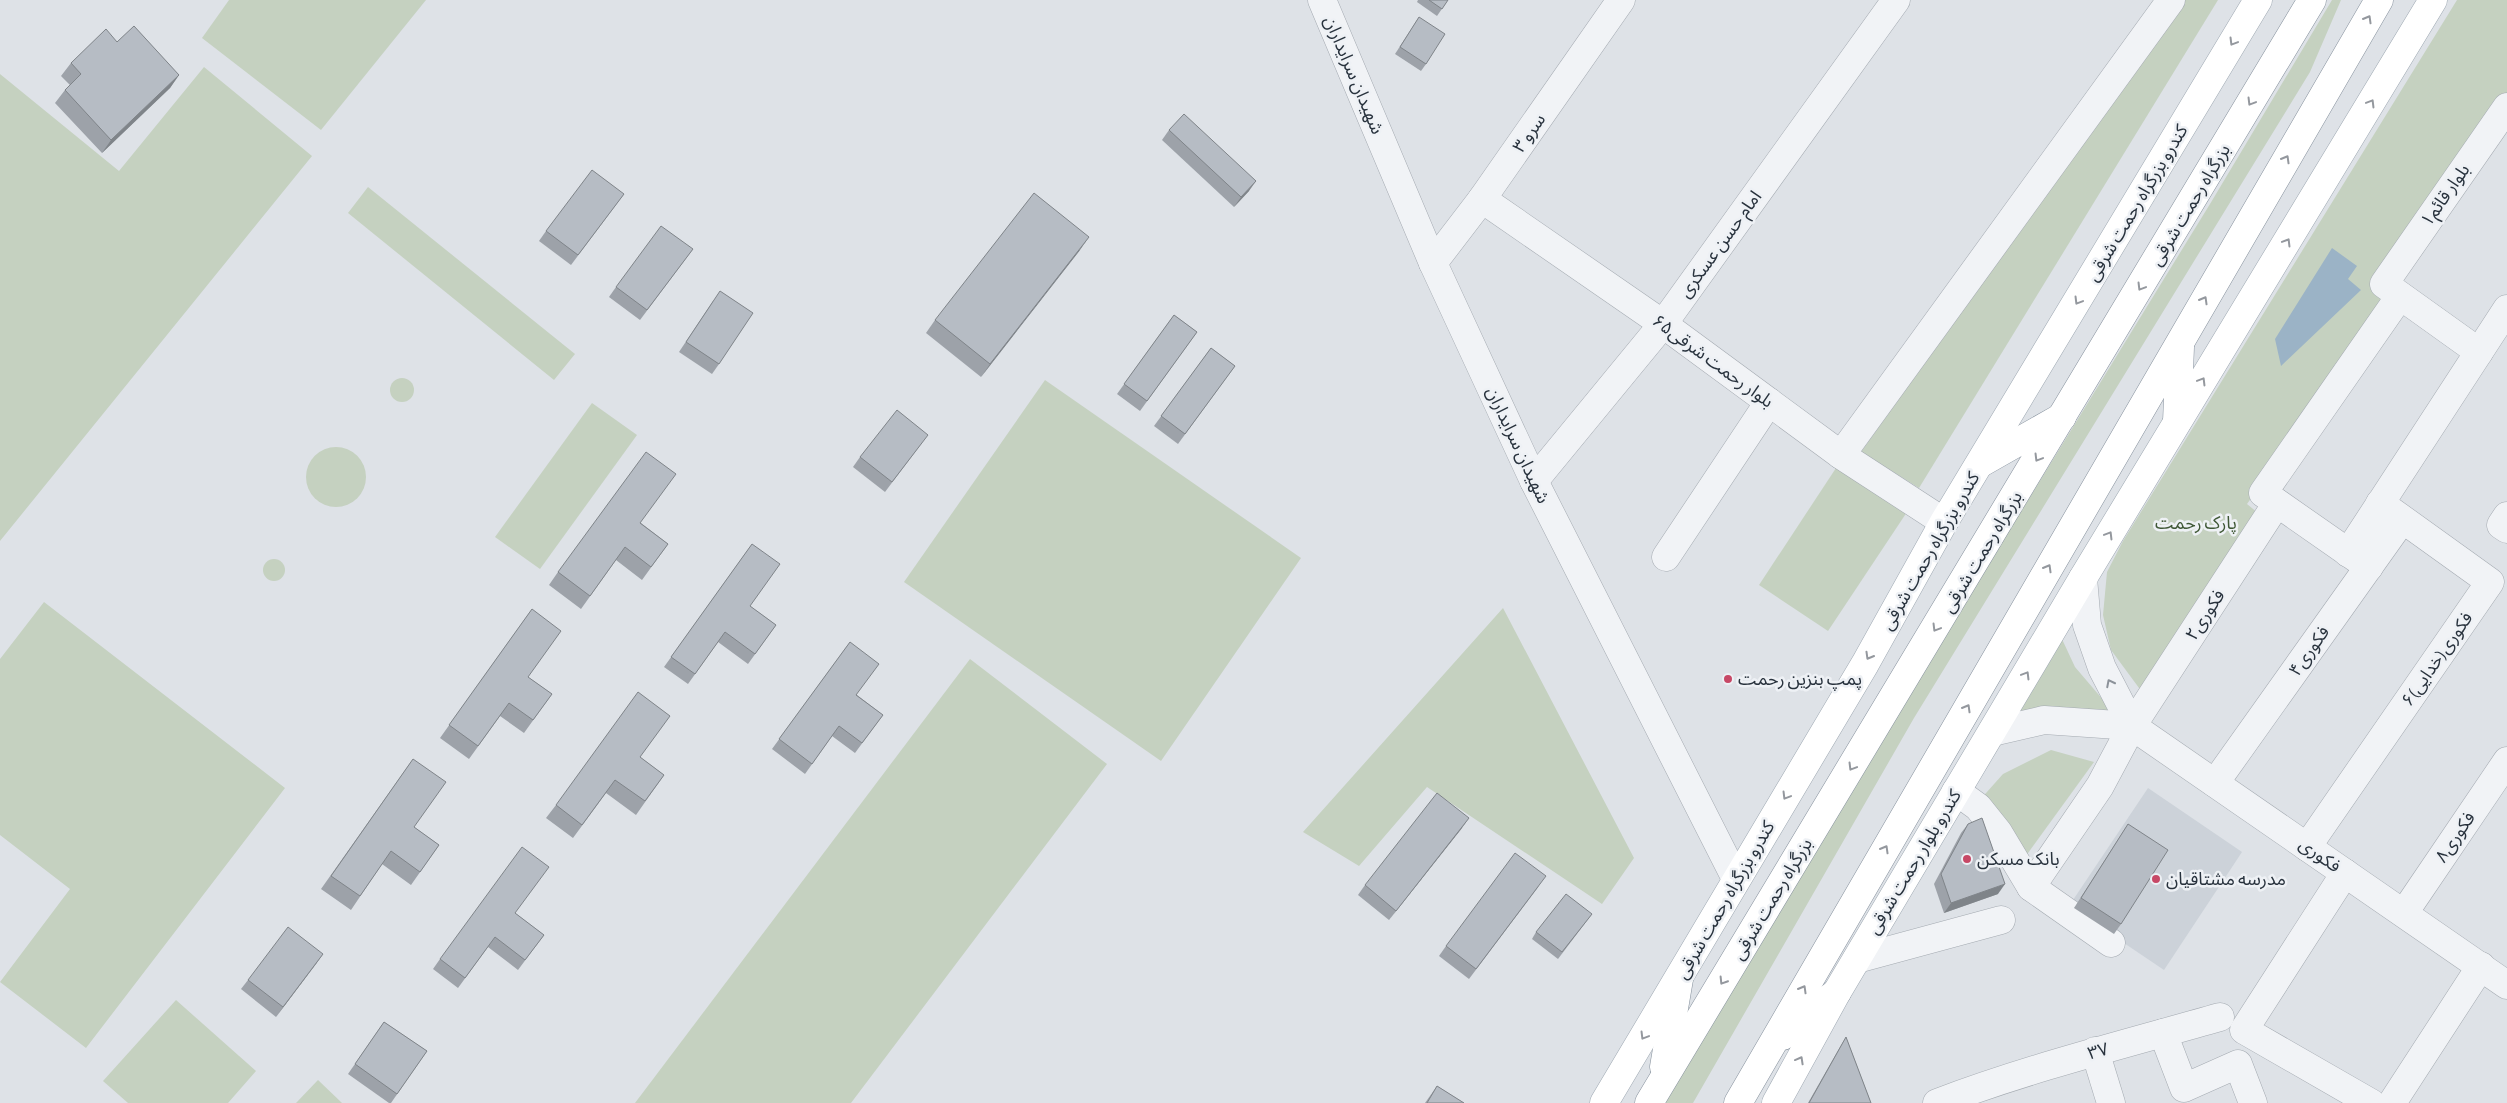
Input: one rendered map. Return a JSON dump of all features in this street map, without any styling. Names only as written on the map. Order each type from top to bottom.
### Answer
[{"type":"main road","name":"کندرو بزرگراه رحمت شرقی","points":[[1604,1103],[1865,664],[1944,522],[2258,0]]},
{"type":"main road","name":"بزرگراه رحمت شرقی","points":[[1649,1103],[2312,0]]},
{"type":"main road","points":[[1738,1103],[2379,0]]},
{"type":"main road","points":[[1992,732],[2083,578],[2433,0]]},
{"type":"main road","points":[[2177,422],[2180,342]]},
{"type":"main road","points":[[1981,463],[2063,417]]},
{"type":"main road","name":"کندرو بلوار رحمت شرقی","points":[[1837,992],[1992,732]]},
{"type":"main road","points":[[1662,1080],[1679,979]]},
{"type":"main road","points":[[1770,1046],[1837,992]]},
{"type":"main road","points":[[1776,1103],[1837,992]]},
{"type":"street","name":"شهیدان سرایداران","points":[[1322,0],[1433,263],[1534,481],[1736,879]]},
{"type":"street","name":"سرو ۳","points":[[1433,263],[1482,199],[1621,0]]},
{"type":"street","name":"امام حسن عسکری","points":[[1534,481],[1663,324],[1896,0]]},
{"type":"street","points":[[1841,455],[2171,0]]},
{"type":"street","name":"بلوار قائم۱","points":[[2277,503],[2263,493],[2507,106]]},
{"type":"street","name":"بلوار رحمت شرقی۶۵","points":[[1482,199],[1663,324],[1841,455],[1944,522]]},
{"type":"street","points":[[2392,290],[2479,352]]},
{"type":"street","points":[[2277,503],[2358,560],[2380,503],[2507,309]]},
{"type":"street","points":[[1666,557],[1769,402]]},
{"type":"street","name":"فکوری۲","points":[[2032,888],[2100,786],[2132,726],[2277,503]]},
{"type":"street","name":"۶فکوری(خدایی)","points":[[2307,846],[2490,582],[2380,503]]},
{"type":"street","points":[[2507,516],[2501,525],[2507,529]]},
{"type":"street","name":"فکوری۴","points":[[2215,783],[2358,560],[2402,520]]},
{"type":"street","name":"فکوری","points":[[2083,578],[2087,625],[2102,668],[2132,726],[2507,985]]},
{"type":"street","points":[[1992,732],[2044,720],[2132,726]]},
{"type":"street","name":"فکوری۸","points":[[2404,913],[2507,761]]},
{"type":"street","points":[[1956,791],[1978,807],[1998,832],[2032,888],[2111,943]]},
{"type":"street","points":[[2345,873],[2244,1030],[2370,1103]]},
{"type":"street","points":[[1857,959],[2001,920]]},
{"type":"street","points":[[2392,1103],[2481,966]]},
{"type":"street","name":"۳۷","points":[[1937,1103],[1979,1096],[2095,1051],[2220,1017]]},
{"type":"street","points":[[2163,1033],[2184,1088],[2238,1064],[2253,1103]]},
{"type":"street","points":[[2095,1051],[2111,1103]]},
{"type":"shaded area","name":"مدرسه مشتاقیان","points":[[2148,788],[2242,852],[2164,970],[2069,906]]},
{"type":"green space","points":[[229,0],[426,0],[321,130],[202,38]]},
{"type":"green space","points":[[2179,0],[2218,0],[1919,488],[1861,452]]},
{"type":"green space","points":[[2332,0],[2341,0],[2310,72],[1914,718],[1693,1103],[1665,1103],[1990,562],[2210,204]]},
{"type":"green space","name":"پارک رحمت","points":[[2457,0],[2507,0],[2507,94],[2384,284],[2380,300],[2388,305],[2247,504],[2264,518],[2142,692],[2111,650],[2103,615],[2107,572],[2123,541]]},
{"type":"green space","points":[[204,67],[312,156],[0,541],[0,74],[119,171]]},
{"type":"green space","points":[[368,187],[575,354],[554,380],[348,213]]},
{"type":"green space","points":[[402,378],[410,382],[414,390],[410,398],[402,402],[394,398],[390,390],[394,382]]},
{"type":"green space","points":[[1045,380],[1301,558],[1161,761],[904,582]]},
{"type":"green space","points":[[592,403],[637,435],[540,569],[495,537]]},
{"type":"green space","points":[[336,447],[353,452],[361,460],[366,477],[361,494],[353,502],[336,507],[319,502],[311,494],[306,477],[311,460],[319,452]]},
{"type":"green space","points":[[1838,465],[1907,512],[1828,631],[1759,585]]},
{"type":"green space","points":[[270,559],[278,559],[285,566],[285,574],[278,581],[270,581],[263,574],[263,566]]},
{"type":"green space","points":[[44,602],[285,788],[86,1048],[0,982],[70,889],[0,835],[0,659]]},
{"type":"green space","points":[[1503,608],[1634,858],[1602,904],[1427,787],[1359,866],[1303,832]]},
{"type":"green space","points":[[2061,637],[2075,667],[2122,722],[2066,707],[2012,712]]},
{"type":"green space","points":[[970,659],[1107,764],[851,1103],[635,1103]]},
{"type":"green space","points":[[2051,750],[2094,762],[2023,860],[1978,802],[2003,774]]},
{"type":"green space","points":[[176,1000],[256,1071],[228,1103],[128,1103],[103,1081]]},
{"type":"green space","points":[[318,1080],[342,1103],[296,1103]]},
{"type":"water","points":[[2332,248],[2357,266],[2348,279],[2361,290],[2281,366],[2275,339]]},
{"type":"building","points":[[1429,0],[1448,0],[1442,9]]},
{"type":"building","points":[[1419,17],[1445,34],[1426,64],[1400,47]]},
{"type":"building","points":[[134,26],[179,75],[111,140],[65,90],[81,74],[71,63],[106,29],[117,42]]},
{"type":"building","points":[[1184,114],[1256,181],[1241,197],[1169,130]]},
{"type":"building","points":[[592,170],[624,194],[578,255],[546,231]]},
{"type":"building","points":[[1034,193],[1089,237],[990,364],[935,320]]},
{"type":"building","points":[[661,226],[693,249],[647,310],[616,287]]},
{"type":"building","points":[[720,291],[753,313],[719,364],[686,342]]},
{"type":"building","points":[[1174,315],[1197,332],[1147,401],[1124,384]]},
{"type":"building","points":[[1211,348],[1235,366],[1185,434],[1161,416]]},
{"type":"building","points":[[897,410],[928,435],[892,482],[860,457]]},
{"type":"building","points":[[646,452],[676,474],[640,523],[668,544],[651,567],[625,547],[590,596],[558,572]]},
{"type":"building","points":[[752,544],[780,564],[750,606],[776,625],[755,654],[725,632],[695,674],[671,657]]},
{"type":"building","points":[[532,609],[561,631],[528,677],[552,694],[533,720],[509,703],[478,746],[449,725]]},
{"type":"building","points":[[850,642],[879,664],[856,695],[883,715],[862,743],[839,726],[812,764],[779,739]]},
{"type":"building","points":[[638,692],[670,716],[640,757],[664,775],[645,801],[615,780],[582,825],[556,805]]},
{"type":"building","points":[[413,759],[446,782],[414,827],[439,845],[420,872],[391,851],[360,896],[331,876]]},
{"type":"building","points":[[1437,793],[1469,818],[1396,911],[1365,885]]},
{"type":"building","name":"بانک مسکن","points":[[1982,818],[2005,884],[1951,903],[1941,874],[1968,824]]},
{"type":"building","name":"مدرسه مشتاقیان","points":[[2128,824],[2168,850],[2121,924],[2081,898]]},
{"type":"building","points":[[522,847],[549,867],[515,913],[544,935],[525,960],[495,937],[465,978],[440,959]]},
{"type":"building","points":[[1515,853],[1546,876],[1476,969],[1446,946]]},
{"type":"building","points":[[1566,894],[1592,914],[1562,952],[1536,932]]},
{"type":"building","points":[[288,927],[323,954],[283,1007],[248,980]]},
{"type":"building","points":[[384,1022],[427,1051],[397,1094],[355,1064]]},
{"type":"building","points":[[1846,1037],[1871,1103],[1809,1103]]},
{"type":"building","points":[[1437,1086],[1464,1103],[1427,1103]]},
{"type":"place","name":"پمپ بنزین رحمت","points":[[1728,679]]},
{"type":"place","name":"بانک مسکن","points":[[1967,859]]},
{"type":"place","name":"مدرسه مشتاقیان","points":[[2156,879]]}]
